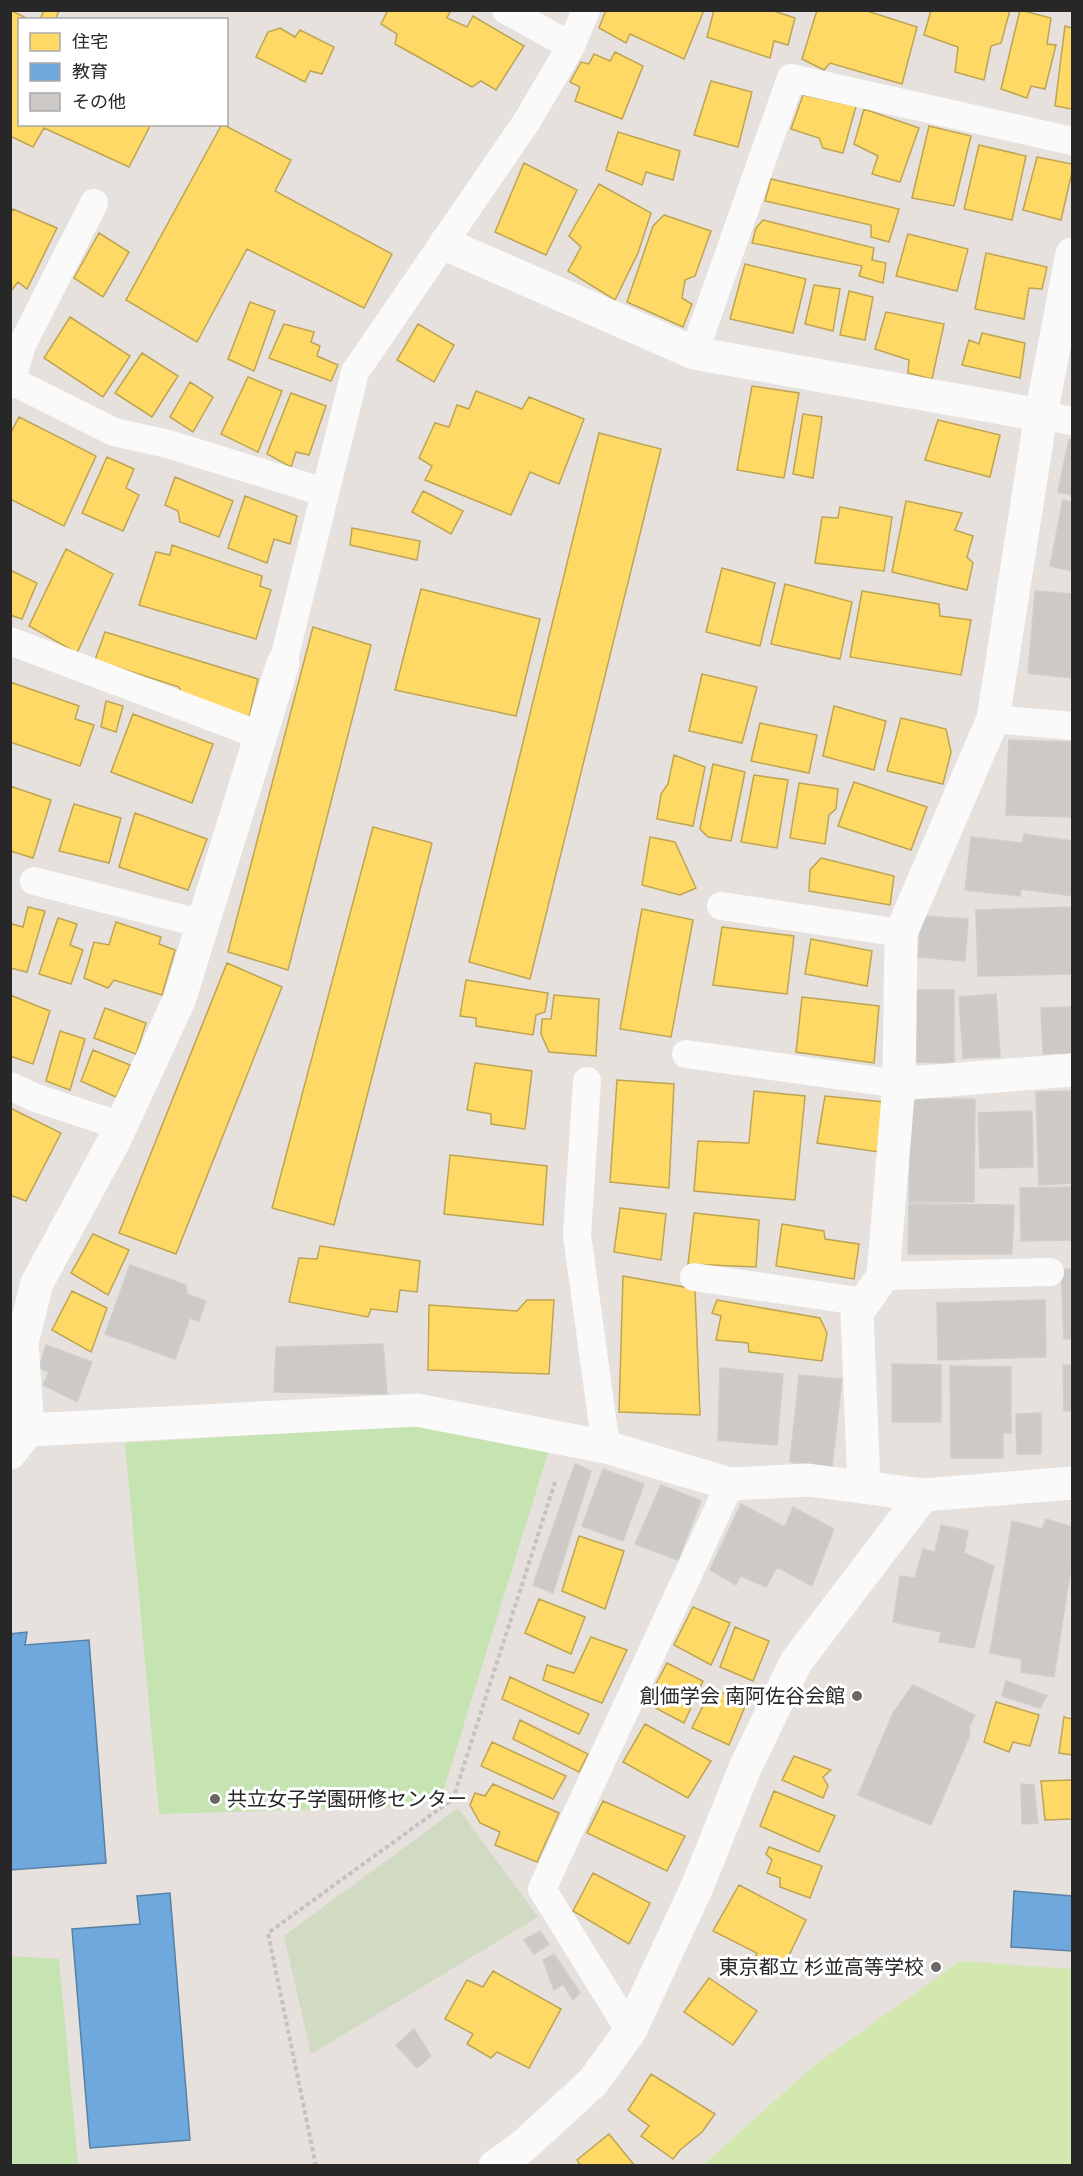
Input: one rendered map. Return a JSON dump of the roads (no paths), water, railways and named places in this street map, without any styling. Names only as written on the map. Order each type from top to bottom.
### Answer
[{"type":"street","points":[[445,244],[694,353],[1057,418]]},
{"type":"street","points":[[864,1486],[857,1313],[874,1289],[899,1084],[902,933],[993,719],[1057,418],[1072,254]]},
{"type":"street","points":[[283,663],[180,998],[121,1126],[37,1282],[22,1343],[19,1442],[417,1410],[606,1447],[730,1484],[808,1480],[923,1495],[1072,1483]]},
{"type":"street","points":[[899,1084],[1072,1070]]},
{"type":"street","points":[[495,2166],[521,2148],[593,2082],[630,2031],[698,1887],[746,1768],[796,1662],[923,1495]]},
{"type":"lane","points":[[506,10],[571,46]]},
{"type":"lane","points":[[283,663],[324,492],[356,372],[527,121],[571,46],[586,10]]},
{"type":"lane","points":[[694,353],[791,78],[1072,141]]},
{"type":"lane","points":[[94,203],[22,345],[13,369],[114,432],[168,444],[324,492]]},
{"type":"lane","points":[[10,641],[262,736]]},
{"type":"lane","points":[[993,719],[1072,726]]},
{"type":"lane","points":[[34,881],[203,924]]},
{"type":"lane","points":[[721,906],[902,933]]},
{"type":"lane","points":[[686,1054],[899,1084]]},
{"type":"lane","points":[[587,1081],[577,1235],[606,1447]]},
{"type":"lane","points":[[10,1086],[36,1098],[121,1126]]},
{"type":"lane","points":[[693,1277],[874,1289],[1050,1272]]},
{"type":"lane","points":[[630,2031],[542,1889],[730,1484]]},
{"type":"place","name":"創価学会 南阿佐谷会館","points":[[857,1696]]},
{"type":"place","name":"共立女子学園研修センター","points":[[215,1799]]},
{"type":"place","name":"東京都立 杉並高等学校","points":[[936,1967]]}]
